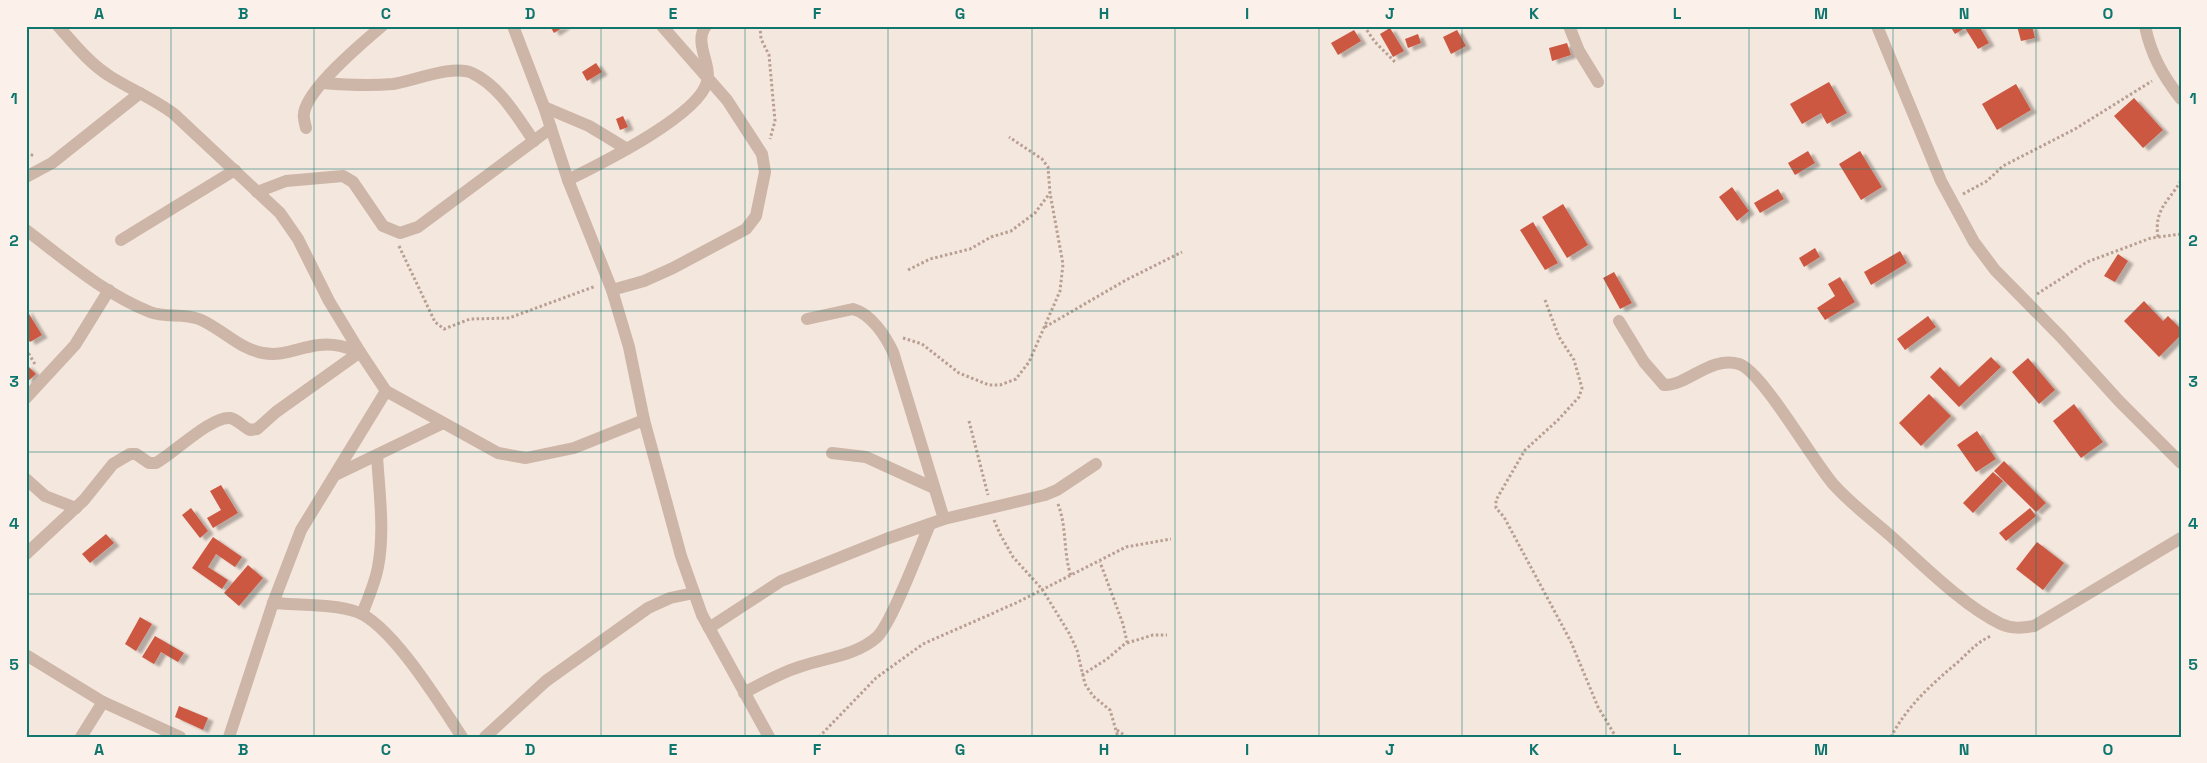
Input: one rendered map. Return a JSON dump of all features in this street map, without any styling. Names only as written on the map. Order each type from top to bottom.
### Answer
[{"type":"street","points":[[58,26],[89,61],[111,77],[159,102],[174,114],[280,214],[298,239],[329,301],[386,391],[498,453],[526,458],[574,448],[644,420]]},
{"type":"street","points":[[306,128],[305,108],[323,83],[382,26]]},
{"type":"street","points":[[513,26],[544,107],[568,180],[610,285],[628,347],[644,420],[681,556],[694,593],[709,628],[769,737]]},
{"type":"street","points":[[610,285],[644,281],[673,268],[750,226],[757,212],[765,172],[764,159],[727,100],[662,26]]},
{"type":"street","points":[[568,180],[627,149],[660,128],[679,114],[702,92],[708,79],[701,34],[706,26]]},
{"type":"street","points":[[1570,26],[1579,51],[1598,82]]},
{"type":"street","points":[[1877,26],[1926,149],[1951,201],[1983,256],[2119,401],[2181,462]]},
{"type":"street","points":[[2145,26],[2153,57],[2162,75],[2181,99]]},
{"type":"street","points":[[323,83],[348,86],[391,84],[434,75],[468,71],[481,78],[495,90],[534,140]]},
{"type":"street","points":[[26,177],[52,163],[140,93]]},
{"type":"street","points":[[544,107],[589,126],[627,149]]},
{"type":"street","points":[[257,192],[286,181],[342,176],[353,182],[383,226],[400,233],[418,227],[551,128]]},
{"type":"street","points":[[120,240],[235,170]]},
{"type":"street","points":[[26,230],[80,273],[152,313],[188,316],[199,319],[254,351],[264,354],[282,353],[324,344],[343,346],[360,352]]},
{"type":"street","points":[[26,398],[75,345],[109,290]]},
{"type":"street","points":[[807,319],[853,309],[869,318],[880,332],[893,352],[944,519]]},
{"type":"street","points":[[1620,321],[1644,362],[1664,385],[1672,385],[1694,373],[1725,363],[1739,364],[1747,369],[1769,394],[1835,486],[1969,602],[2001,624],[2020,629],[2034,626],[2181,538]]},
{"type":"street","points":[[26,554],[76,508],[109,468],[124,457],[136,454],[151,464],[156,464],[224,418],[233,418],[250,430],[257,429],[276,412],[360,352]]},
{"type":"street","points":[[229,737],[273,603],[301,530],[386,391]]},
{"type":"street","points":[[336,475],[443,423]]},
{"type":"street","points":[[832,453],[866,457],[934,488]]},
{"type":"street","points":[[362,614],[378,568],[381,544],[381,503],[377,455]]},
{"type":"street","points":[[709,628],[781,581],[886,539],[944,519],[1053,492],[1096,464]]},
{"type":"street","points":[[26,479],[45,496],[76,508]]},
{"type":"street","points":[[744,693],[799,667],[869,644],[879,636],[930,524]]},
{"type":"street","points":[[485,737],[546,681],[648,608],[670,598],[694,593]]},
{"type":"street","points":[[273,603],[344,609],[362,614],[374,621],[424,679],[462,737]]},
{"type":"street","points":[[26,655],[103,702],[177,735]]},
{"type":"street","points":[[81,737],[103,702]]},
{"type":"street","points":[[153,737],[177,735]]},
{"type":"path","points":[[760,26],[761,37],[769,56],[775,121],[764,159]]},
{"type":"path","points":[[1364,26],[1375,42],[1395,62]]},
{"type":"path","points":[[1951,201],[1987,181],[2003,166],[2075,129],[2162,75]]},
{"type":"path","points":[[880,332],[922,344],[959,373],[989,384],[1000,385],[1016,378],[1024,371],[1060,291],[1063,264],[1050,193],[1049,170],[1046,164],[1009,137]]},
{"type":"path","points":[[2158,237],[2156,220],[2159,212],[2181,181]]},
{"type":"path","points":[[908,270],[930,259],[970,249],[991,237],[1011,230],[1035,212],[1050,193]]},
{"type":"path","points":[[400,233],[399,245],[435,322],[444,330],[470,319],[509,318],[610,285]]},
{"type":"path","points":[[2026,300],[2087,262],[2158,237],[2181,234]]},
{"type":"path","points":[[1045,327],[1126,280],[1182,252]]},
{"type":"path","points":[[1545,300],[1559,337],[1574,360],[1582,388],[1579,397],[1565,413],[1525,450],[1496,500],[1496,508],[1504,518],[1571,642],[1598,707],[1616,737]]},
{"type":"path","points":[[26,349],[43,378]]},
{"type":"path","points":[[969,421],[991,506],[1006,545],[1021,567],[1042,589],[1069,633],[1088,690],[1110,710],[1118,737]]},
{"type":"path","points":[[1053,492],[1061,512],[1066,561],[1071,576]]},
{"type":"path","points":[[818,737],[876,678],[901,658],[942,634],[986,616],[1071,576],[1126,547],[1171,539]]},
{"type":"path","points":[[1100,562],[1123,624],[1127,644]]},
{"type":"path","points":[[1891,737],[1905,713],[1924,692],[1974,645],[1989,637],[2020,629]]},
{"type":"path","points":[[1082,675],[1127,644],[1153,634],[1167,635]]},
{"type":"path","points":[[1116,730],[1128,737]]},
{"type":"building","points":[[550,26],[565,26],[554,33]]},
{"type":"building","points":[[1950,26],[1979,26],[1989,43],[1978,49],[1965,28],[1955,34]]},
{"type":"building","points":[[2017,26],[2032,26],[2035,38],[2021,41]]},
{"type":"building","points":[[1390,28],[1404,51],[1393,57],[1380,34]]},
{"type":"building","points":[[1354,30],[1361,41],[1338,55],[1331,43]]},
{"type":"building","points":[[1457,30],[1466,46],[1451,54],[1443,37]]},
{"type":"building","points":[[1418,34],[1421,43],[1408,48],[1405,39]]},
{"type":"building","points":[[1567,43],[1571,55],[1552,61],[1549,48]]},
{"type":"building","points":[[596,63],[602,72],[587,81],[582,72]]},
{"type":"building","points":[[1829,82],[1847,113],[1827,124],[1821,113],[1802,124],[1790,104]]},
{"type":"building","points":[[2016,84],[2031,110],[1997,130],[1982,104]]},
{"type":"building","points":[[2134,98],[2163,130],[2143,148],[2114,116]]},
{"type":"building","points":[[623,116],[628,127],[620,130],[616,119]]},
{"type":"building","points":[[1808,151],[1815,163],[1795,175],[1788,163]]},
{"type":"building","points":[[1860,151],[1882,187],[1861,200],[1839,164]]},
{"type":"building","points":[[1732,187],[1749,211],[1737,221],[1719,197]]},
{"type":"building","points":[[1778,189],[1784,199],[1760,213],[1754,203]]},
{"type":"building","points":[[1563,204],[1588,245],[1567,258],[1542,217]]},
{"type":"building","points":[[1533,222],[1558,263],[1545,270],[1520,230]]},
{"type":"building","points":[[1815,248],[1820,257],[1804,267],[1799,258]]},
{"type":"building","points":[[1900,251],[1907,263],[1871,285],[1864,272]]},
{"type":"building","points":[[2118,254],[2128,261],[2115,282],[2104,276]]},
{"type":"building","points":[[1614,272],[1632,303],[1620,309],[1603,278]]},
{"type":"building","points":[[1840,277],[1855,302],[1825,320],[1817,308],[1835,296],[1828,284]]},
{"type":"building","points":[[2144,301],[2163,321],[2168,316],[2181,329],[2181,335],[2159,357],[2124,321]]},
{"type":"building","points":[[26,309],[42,335],[30,342],[26,336]]},
{"type":"building","points":[[1928,316],[1936,327],[1905,350],[1897,339]]},
{"type":"building","points":[[1991,357],[2001,367],[1959,407],[1930,377],[1940,367],[1959,387]]},
{"type":"building","points":[[2028,358],[2055,390],[2039,404],[2012,372]]},
{"type":"building","points":[[26,364],[36,374],[26,383]]},
{"type":"building","points":[[1929,394],[1951,416],[1921,446],[1899,423]]},
{"type":"building","points":[[2074,404],[2103,442],[2081,458],[2053,421]]},
{"type":"building","points":[[1977,431],[1996,459],[1976,472],[1957,445]]},
{"type":"building","points":[[2004,461],[2046,503],[2036,512],[1994,471]]},
{"type":"building","points":[[1993,472],[2003,481],[1973,513],[1963,503]]},
{"type":"building","points":[[221,485],[238,513],[213,528],[207,518],[221,510],[210,491]]},
{"type":"building","points":[[191,508],[208,531],[200,538],[182,515]]},
{"type":"building","points":[[2030,508],[2036,516],[2006,541],[1999,533]]},
{"type":"building","points":[[106,534],[114,543],[90,563],[82,554]]},
{"type":"building","points":[[213,537],[242,557],[235,567],[216,554],[208,567],[228,580],[222,589],[192,568]]},
{"type":"building","points":[[2037,542],[2064,563],[2043,590],[2016,569]]},
{"type":"building","points":[[248,565],[263,578],[239,606],[224,593]]},
{"type":"building","points":[[140,617],[152,624],[136,651],[125,644]]},
{"type":"building","points":[[155,636],[184,653],[178,662],[161,652],[154,664],[142,657]]},
{"type":"building","points":[[179,706],[208,718],[203,730],[175,717]]}]
